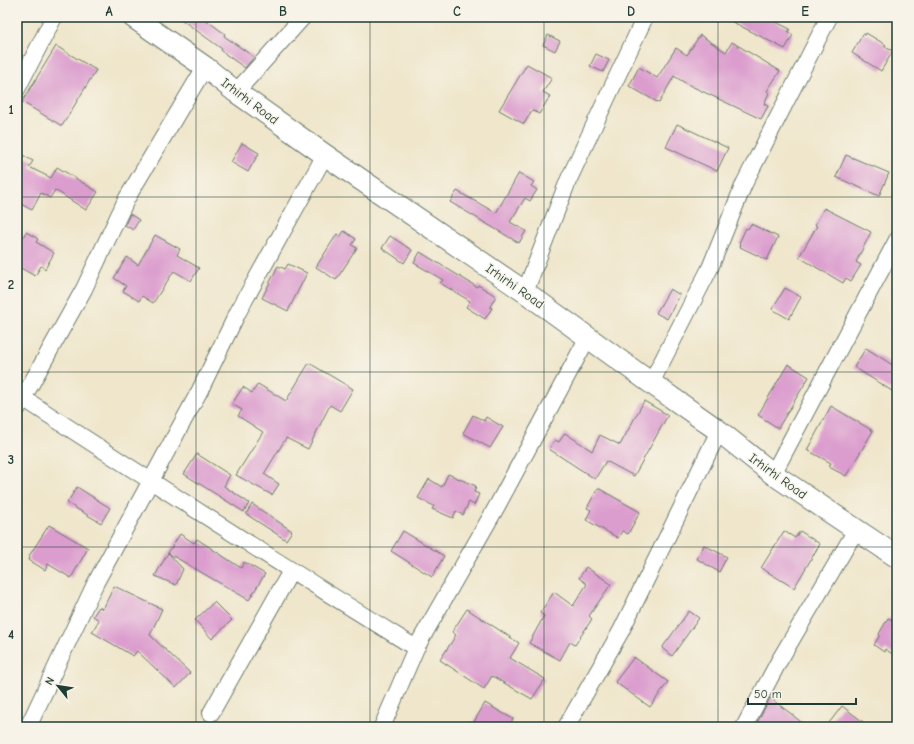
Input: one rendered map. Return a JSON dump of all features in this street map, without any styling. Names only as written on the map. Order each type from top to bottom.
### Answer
[{"type":"street","points":[[17,89],[54,17]]},
{"type":"street","name":"Irhirhi Road","points":[[133,17],[206,67],[236,92],[325,155],[525,292],[719,431],[773,474],[897,557]]},
{"type":"street","points":[[236,92],[303,17]]},
{"type":"street","points":[[525,292],[568,182],[645,17]]},
{"type":"street","points":[[650,383],[710,268],[744,184],[829,17]]},
{"type":"street","points":[[206,67],[126,198],[84,289],[20,403],[150,481],[291,571],[416,648]]},
{"type":"street","points":[[28,727],[95,584],[200,390],[238,312],[325,155]]},
{"type":"street","points":[[773,474],[897,240]]},
{"type":"street","points":[[382,727],[416,648],[497,506],[588,337]]},
{"type":"street","points":[[566,727],[621,631],[719,431]]},
{"type":"street","points":[[744,727],[779,661],[856,530]]},
{"type":"street","points":[[210,713],[291,571]]},
{"type":"building","points":[[178,17],[202,17],[225,34],[224,36],[254,57],[245,68]]},
{"type":"building","points":[[723,17],[766,17],[790,29],[788,32],[793,35],[785,49]]},
{"type":"building","points":[[866,33],[893,51],[881,71],[852,53],[863,34],[865,35]]},
{"type":"building","points":[[548,35],[560,41],[555,51],[543,45]]},
{"type":"building","points":[[700,35],[726,52],[732,42],[780,71],[767,91],[769,93],[764,104],[768,106],[761,119],[687,84],[674,76],[659,103],[629,86],[639,67],[657,78],[676,48],[687,55]]},
{"type":"building","points":[[56,46],[96,70],[62,126],[22,102]]},
{"type":"building","points":[[596,54],[609,60],[603,72],[590,66]]},
{"type":"building","points":[[527,64],[552,78],[543,92],[550,96],[539,114],[532,110],[524,124],[499,110]]},
{"type":"building","points":[[677,124],[728,148],[717,171],[666,147]]},
{"type":"building","points":[[242,143],[259,153],[248,172],[231,162]]},
{"type":"building","points":[[17,152],[33,161],[29,167],[51,178],[57,167],[98,192],[86,210],[55,190],[50,198],[41,193],[32,210],[17,202]]},
{"type":"building","points":[[846,155],[889,173],[879,196],[836,177]]},
{"type":"building","points":[[519,173],[534,182],[531,186],[537,190],[530,201],[525,198],[510,222],[526,231],[519,243],[450,202],[457,191],[496,213]]},
{"type":"building","points":[[824,208],[871,232],[856,262],[861,265],[851,281],[846,278],[843,283],[799,257],[817,226],[815,225]]},
{"type":"building","points":[[130,214],[139,220],[133,230],[125,225]]},
{"type":"building","points":[[751,224],[778,237],[767,260],[740,247],[741,245],[739,243],[746,228],[748,229]]},
{"type":"building","points":[[344,231],[356,239],[352,245],[357,248],[336,280],[316,267],[337,234],[340,237]]},
{"type":"building","points":[[26,232],[38,239],[36,242],[54,253],[45,269],[41,266],[35,276],[17,266],[17,247]]},
{"type":"building","points":[[155,235],[180,249],[177,255],[199,268],[191,281],[174,271],[153,303],[142,296],[139,301],[123,291],[126,286],[114,278],[127,257],[138,265]]},
{"type":"building","points":[[390,236],[412,250],[404,263],[382,248]]},
{"type":"building","points":[[420,252],[477,287],[478,285],[496,296],[490,307],[492,308],[485,319],[466,307],[470,301],[440,283],[443,280],[414,263]]},
{"type":"building","points":[[288,264],[307,273],[288,311],[262,298],[278,266],[285,269]]},
{"type":"building","points":[[785,288],[801,297],[789,319],[772,309]]},
{"type":"building","points":[[670,289],[680,295],[667,319],[656,313]]},
{"type":"building","points":[[866,348],[897,368],[897,383],[892,391],[854,367]]},
{"type":"building","points":[[309,363],[353,389],[340,411],[330,405],[308,449],[286,438],[264,474],[279,484],[272,495],[236,475],[263,432],[238,416],[242,410],[232,404],[243,387],[252,393],[258,384],[286,401]]},
{"type":"building","points":[[788,364],[809,377],[778,428],[758,415]]},
{"type":"building","points":[[644,401],[668,415],[634,476],[606,461],[595,479],[549,449],[555,440],[559,442],[565,433],[592,451],[600,435],[620,445]]},
{"type":"building","points":[[831,406],[873,431],[846,476],[829,467],[831,463],[807,450]]},
{"type":"building","points":[[473,415],[484,421],[486,417],[503,427],[490,448],[463,433]]},
{"type":"building","points":[[197,454],[230,475],[224,486],[249,503],[244,512],[184,474]]},
{"type":"building","points":[[448,474],[476,486],[474,492],[479,494],[474,505],[469,502],[463,515],[456,511],[453,518],[432,509],[434,506],[418,498],[429,479],[442,487]]},
{"type":"building","points":[[77,487],[110,508],[101,523],[67,503]]},
{"type":"building","points":[[598,488],[640,512],[628,534],[622,531],[618,538],[586,520],[591,510],[587,508]]},
{"type":"building","points":[[252,504],[292,531],[286,540],[246,514]]},
{"type":"building","points":[[49,525],[88,548],[71,578],[48,564],[45,570],[29,560],[29,556]]},
{"type":"building","points":[[403,531],[444,556],[432,577],[391,551]]},
{"type":"building","points":[[784,531],[795,538],[800,531],[820,544],[794,588],[761,568]]},
{"type":"building","points":[[180,534],[194,543],[197,539],[241,568],[244,562],[265,574],[249,600],[168,553]]},
{"type":"building","points":[[704,545],[727,557],[719,572],[697,559]]},
{"type":"building","points":[[168,553],[183,569],[176,585],[155,576]]},
{"type":"building","points":[[586,567],[611,584],[589,616],[592,619],[575,645],[570,642],[560,660],[529,643],[544,616],[540,613],[554,592],[573,606],[587,584],[579,578]]},
{"type":"building","points":[[114,586],[162,609],[150,635],[190,673],[176,688],[137,651],[133,656],[92,632],[99,620],[93,616],[99,607],[103,609]]},
{"type":"building","points":[[214,602],[232,620],[212,639],[195,620]]},
{"type":"building","points":[[467,609],[519,643],[510,658],[545,679],[532,699],[492,676],[484,689],[440,660],[456,635],[452,632]]},
{"type":"building","points":[[689,611],[699,618],[672,656],[662,648]]},
{"type":"building","points":[[888,618],[897,622],[897,657],[885,649],[884,652],[874,645]]},
{"type":"building","points":[[634,657],[668,682],[650,707],[615,682]]},
{"type":"building","points":[[770,698],[807,727],[766,727],[758,721]]},
{"type":"building","points":[[485,703],[513,719],[508,727],[471,727]]},
{"type":"building","points":[[842,706],[870,727],[826,727]]}]
